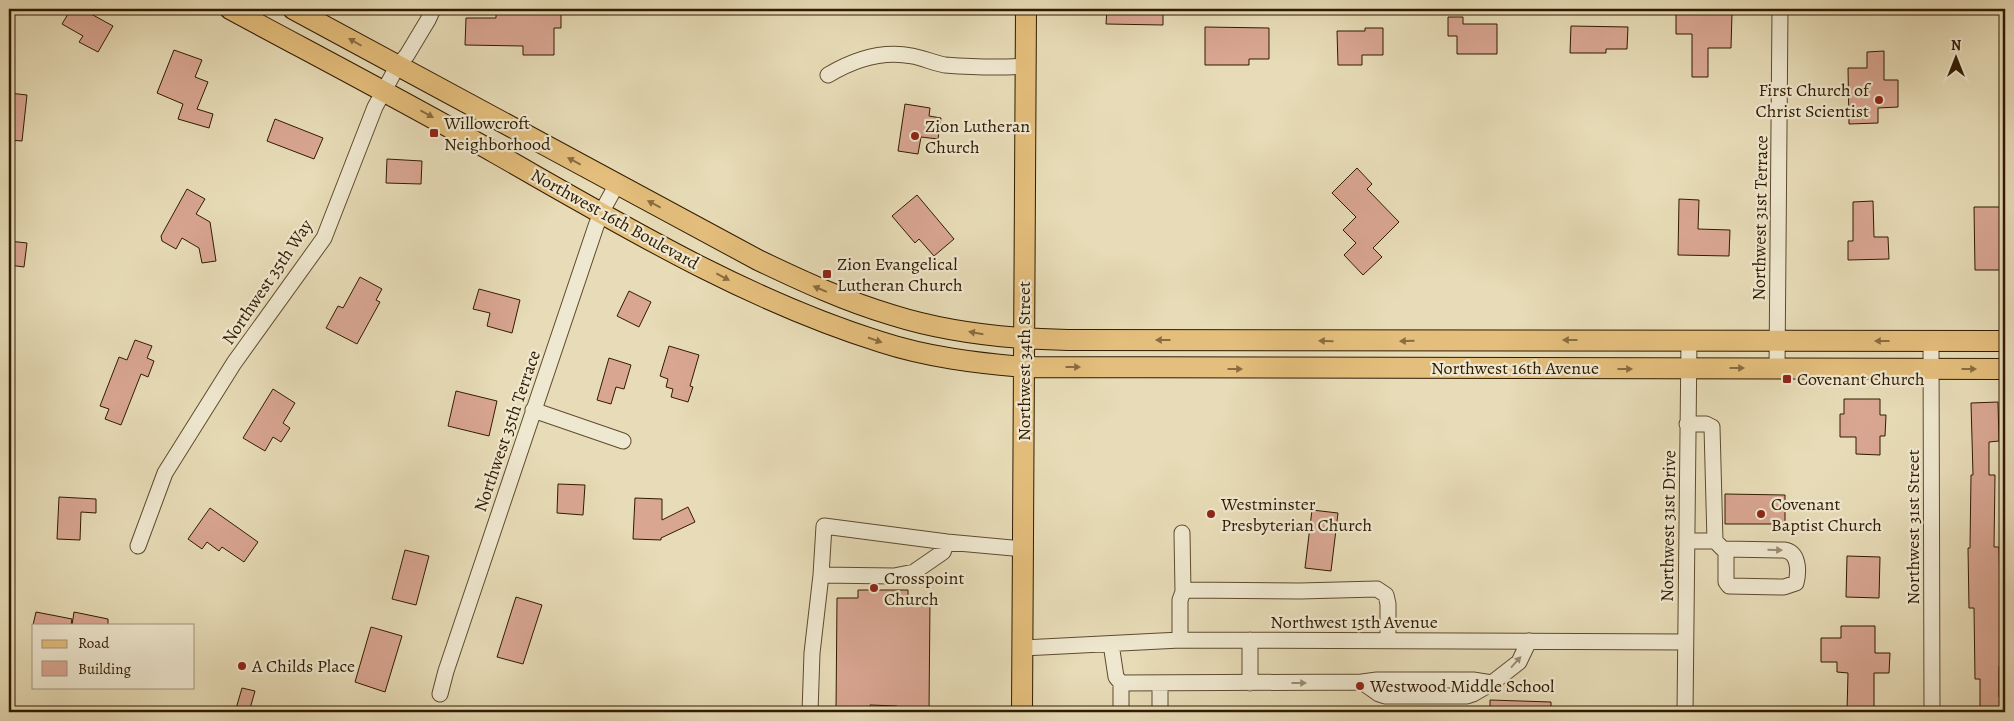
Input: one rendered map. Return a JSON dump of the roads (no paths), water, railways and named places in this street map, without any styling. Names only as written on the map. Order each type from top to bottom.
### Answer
[{"type":"main road","name":"Northwest 16th Boulevard","points":[[230,9],[384,91],[601,213],[744,288],[829,324],[883,343],[934,356],[1024,367]]},
{"type":"main road","name":"Northwest 16th Boulevard","points":[[293,9],[397,67],[758,260],[801,281],[846,300],[894,316],[942,327],[1025,339]]},
{"type":"main road","name":"Northwest 34th Street","points":[[1022,712],[1026,9]]},
{"type":"main road","name":"Northwest 16th Avenue","points":[[1025,339],[2005,341]]},
{"type":"main road","points":[[1374,341],[1376,368]]},
{"type":"main road","name":"Northwest 16th Avenue","points":[[1024,367],[2005,369]]},
{"type":"street","name":"Northwest 35th Way","points":[[138,546],[165,473],[234,363],[324,238],[374,107],[433,9]]},
{"type":"street","name":"Northwest 31st Terrace","points":[[1778,368],[1780,9]]},
{"type":"street","points":[[828,75],[845,65],[876,55],[910,55],[951,65],[994,68],[1026,66]]},
{"type":"street","name":"Northwest 35th Terrace","points":[[440,694],[449,661],[533,410],[601,213],[617,184]]},
{"type":"street","name":"Northwest 31st Drive","points":[[1684,712],[1688,341]]},
{"type":"street","name":"Northwest 31st Street","points":[[1931,341],[1932,712]]},
{"type":"street","points":[[533,410],[623,441]]},
{"type":"street","points":[[1686,541],[1720,545],[1790,551],[1794,555],[1798,573],[1796,583],[1784,587],[1729,586],[1726,582],[1720,545],[1712,426],[1706,424],[1687,424]]},
{"type":"street","points":[[810,712],[812,653],[821,575],[824,526],[947,542],[1023,549]]},
{"type":"street","points":[[1180,640],[1180,600],[1183,592],[1182,533]]},
{"type":"street","points":[[821,575],[894,576],[914,572],[943,552],[947,542]]},
{"type":"street","points":[[1183,592],[1190,589],[1300,591],[1378,589],[1386,595],[1388,604],[1388,641]]},
{"type":"street","name":"Northwest 15th Avenue","points":[[1023,648],[1180,640],[1684,642]]},
{"type":"street","points":[[1250,640],[1250,683]]},
{"type":"street","points":[[1121,684],[1362,682],[1385,696],[1467,696],[1492,683],[1519,662],[1529,641]]},
{"type":"street","points":[[1111,644],[1116,677],[1121,684],[1121,712]]},
{"type":"street","points":[[1160,684],[1160,712]]},
{"type":"place","name":"First Church of Christ Scientist","points":[[1879,100]]},
{"type":"place","name":"Willowcroft Neighborhood","points":[[434,133]]},
{"type":"place","name":"Zion Lutheran Church","points":[[915,136]]},
{"type":"place","name":"Zion Evangelical Lutheran Church","points":[[827,274]]},
{"type":"place","name":"Covenant Church","points":[[1787,379]]},
{"type":"place","name":"Westminster Presbyterian Church","points":[[1211,514]]},
{"type":"place","name":"Covenant Baptist Church","points":[[1761,514]]},
{"type":"place","name":"Crosspoint Church","points":[[874,588]]},
{"type":"place","name":"A Childs Place","points":[[242,666]]},
{"type":"place","name":"Westwood Middle School","points":[[1360,686]]}]
